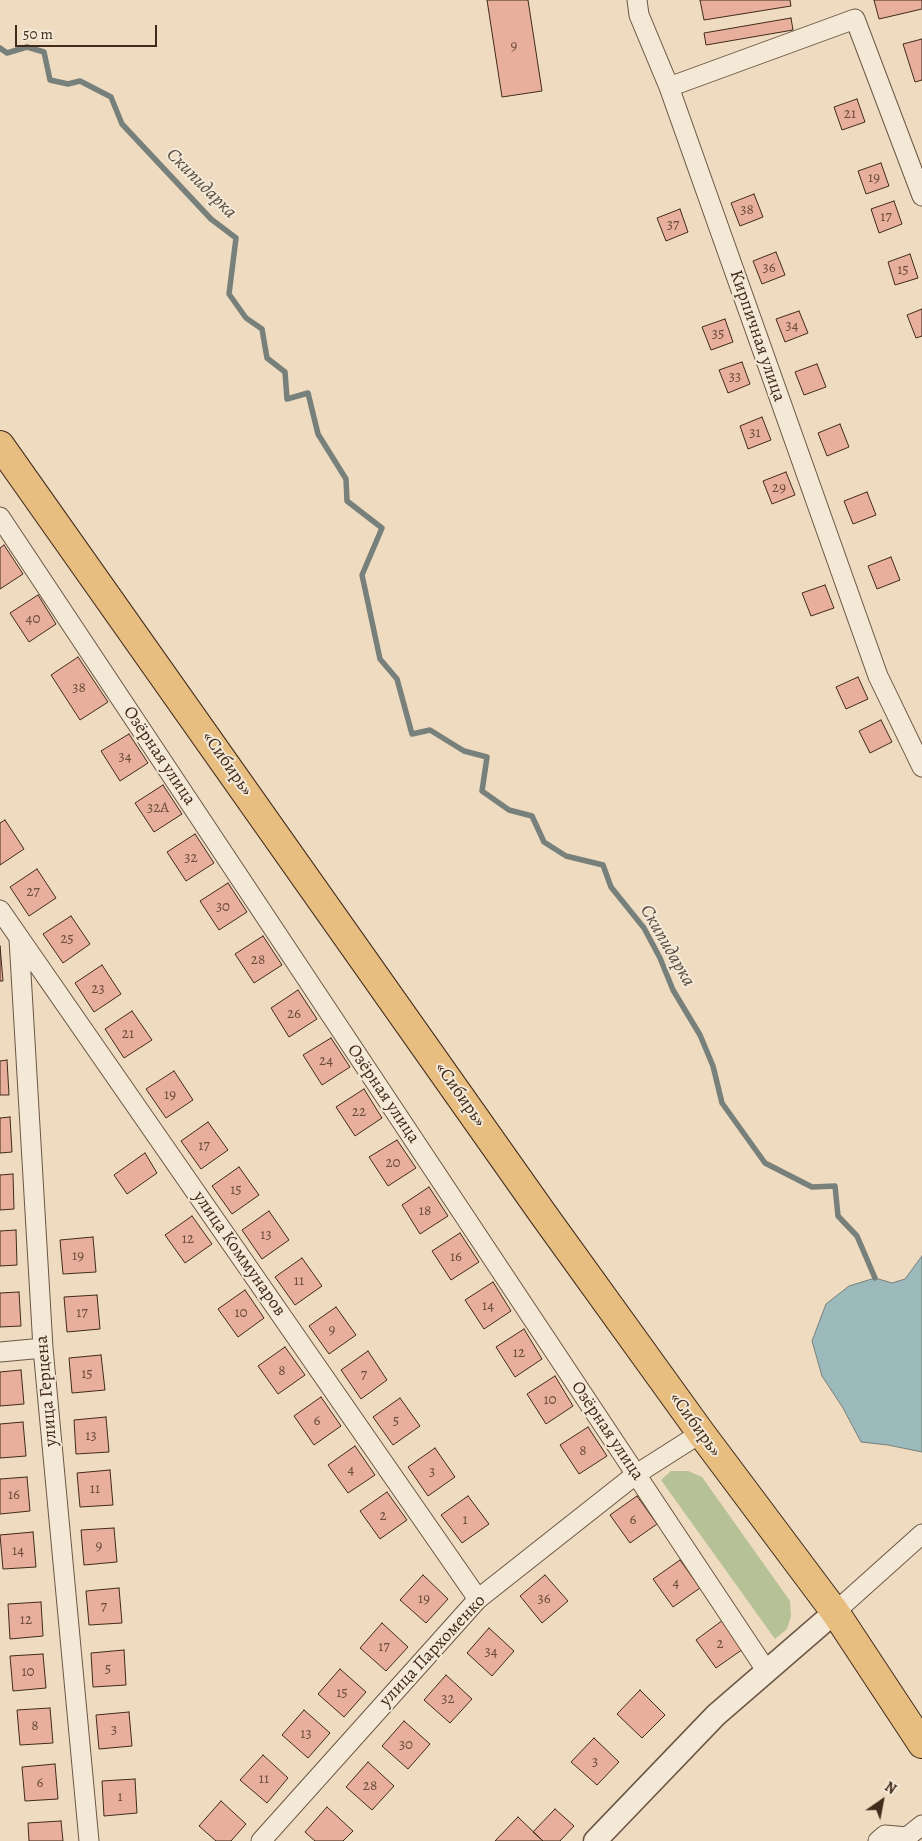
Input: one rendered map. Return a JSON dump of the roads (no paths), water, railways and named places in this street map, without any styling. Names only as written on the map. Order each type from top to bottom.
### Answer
[{"type":"main road","name":"«Сибирь»","points":[[0,445],[543,1214],[701,1433],[835,1612],[922,1744]]},
{"type":"street","name":"Кирпичная улица","points":[[637,0],[639,15],[669,87],[878,676],[922,767]]},
{"type":"street","points":[[669,87],[855,19],[922,196]]},
{"type":"street","name":"Озёрная улица","points":[[0,517],[766,1670]]},
{"type":"street","name":"улица Коммунаров","points":[[0,910],[478,1599]]},
{"type":"street","name":"улица Герцена","points":[[19,939],[42,1348],[89,1841]]},
{"type":"street","points":[[0,1352],[42,1348]]},
{"type":"street","name":"улица Пархоменко","points":[[261,1841],[478,1599],[635,1475],[701,1433]]},
{"type":"street","points":[[595,1841],[716,1714],[922,1534]]},
{"type":"street","points":[[878,1841],[885,1835],[914,1834]]},
{"type":"water","points":[[922,1256],[922,1452],[861,1442],[843,1408],[822,1376],[812,1341],[826,1304],[849,1286],[875,1278],[892,1283],[905,1279]]},
{"type":"waterway","name":"Скипидарка","points":[[0,48],[7,53],[27,47],[44,52],[50,80],[68,84],[80,81],[111,97],[122,124],[211,219],[236,238],[229,294],[246,318],[262,329],[267,358],[285,372],[287,399],[308,393],[318,434],[346,479],[347,501],[382,528],[362,575],[380,659],[397,679],[412,734],[430,730],[464,751],[487,757],[482,791],[509,810],[532,816],[544,842],[566,856],[603,865],[611,887],[644,928],[660,958],[673,990],[700,1035],[713,1066],[722,1103],[765,1163],[812,1187],[835,1186],[838,1216],[857,1236],[875,1278]]}]
